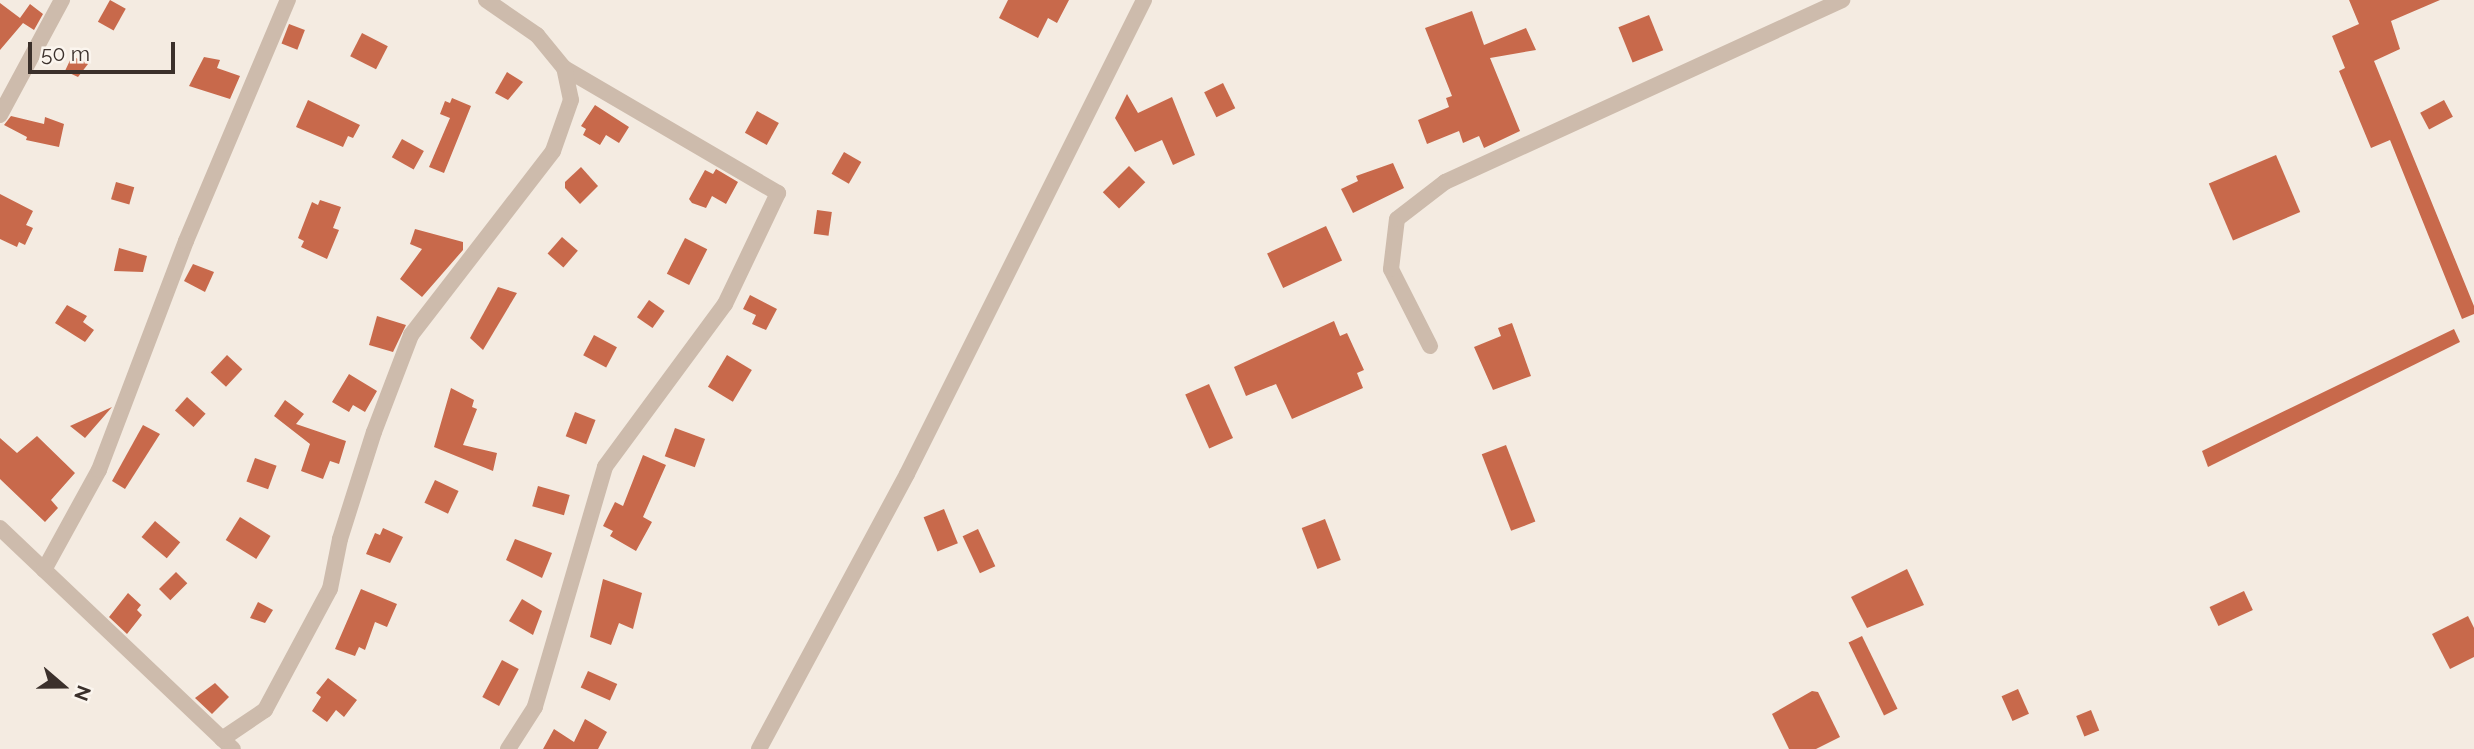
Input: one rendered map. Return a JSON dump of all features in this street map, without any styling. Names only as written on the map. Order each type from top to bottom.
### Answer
[{"type":"street","points":[[0,115],[62,0]]},
{"type":"street","points":[[44,570],[99,470],[186,240],[288,0]]},
{"type":"street","points":[[486,0],[537,35],[564,68],[778,193],[725,303],[605,467],[535,707],[508,749]]},
{"type":"street","points":[[759,749],[908,474],[1144,0]]},
{"type":"street","points":[[1430,346],[1391,269],[1397,219],[1445,182],[1842,0]]},
{"type":"street","points":[[0,528],[227,744],[265,710],[330,589],[340,538],[374,432],[411,335],[553,151],[571,100],[564,68]]},
{"type":"building","points":[[110,0],[126,9],[114,31],[98,22]]},
{"type":"building","points":[[1008,0],[1069,0],[1057,23],[1048,18],[1038,38],[999,18]]},
{"type":"building","points":[[2349,0],[2440,0],[2391,21],[2400,49],[2374,61],[2474,306],[2474,314],[2462,319],[2390,140],[2371,148],[2339,71],[2345,68],[2332,36],[2359,24]]},
{"type":"building","points":[[0,3],[20,18],[30,4],[43,14],[34,30],[23,23],[0,50]]},
{"type":"building","points":[[1472,11],[1484,45],[1526,28],[1536,50],[1490,58],[1520,131],[1484,148],[1479,136],[1463,143],[1459,131],[1427,144],[1418,120],[1449,107],[1446,98],[1452,96],[1425,28]]},
{"type":"building","points":[[1649,15],[1663,50],[1633,63],[1618,27]]},
{"type":"building","points":[[289,24],[305,30],[297,50],[281,44]]},
{"type":"building","points":[[362,33],[388,46],[376,69],[350,56]]},
{"type":"building","points":[[72,56],[88,64],[78,77],[65,71]]},
{"type":"building","points":[[204,57],[220,60],[217,68],[240,76],[230,99],[189,86]]},
{"type":"building","points":[[507,72],[523,82],[508,100],[495,93]]},
{"type":"building","points":[[1223,83],[1235,108],[1216,117],[1204,92]]},
{"type":"building","points":[[1127,94],[1138,113],[1172,97],[1195,155],[1173,165],[1162,140],[1135,152],[1115,118]]},
{"type":"building","points":[[452,98],[471,106],[444,173],[429,167],[450,118],[440,114],[445,101],[450,103]]},
{"type":"building","points":[[308,100],[360,125],[353,138],[348,136],[343,147],[296,127]]},
{"type":"building","points":[[2444,100],[2453,117],[2429,129],[2420,113]]},
{"type":"building","points":[[595,105],[629,127],[619,143],[606,135],[600,145],[583,135],[586,129],[581,126]]},
{"type":"building","points":[[757,111],[779,123],[767,145],[745,133]]},
{"type":"building","points":[[11,116],[44,124],[45,117],[64,124],[59,147],[26,140],[27,137],[4,125]]},
{"type":"building","points":[[402,139],[424,151],[414,169],[392,157]]},
{"type":"building","points":[[844,152],[861,162],[849,184],[832,174]]},
{"type":"building","points":[[2276,155],[2300,212],[2233,241],[2209,184]]},
{"type":"building","points":[[1393,163],[1404,188],[1353,213],[1341,189],[1358,181],[1356,176]]},
{"type":"building","points":[[1129,166],[1145,182],[1119,208],[1103,192]]},
{"type":"building","points":[[581,167],[598,186],[580,204],[565,188],[565,182]]},
{"type":"building","points":[[716,169],[738,182],[726,204],[712,196],[706,208],[692,203],[689,199],[705,170],[713,174]]},
{"type":"building","points":[[116,182],[134,187],[129,205],[111,199]]},
{"type":"building","points":[[0,194],[33,211],[26,225],[33,228],[25,245],[19,242],[17,247],[0,239]]},
{"type":"building","points":[[320,200],[341,207],[333,228],[339,230],[327,259],[301,247],[304,241],[298,238],[312,202],[318,205]]},
{"type":"building","points":[[817,210],[832,212],[829,236],[814,234]]},
{"type":"building","points":[[1326,226],[1342,260],[1283,288],[1267,253]]},
{"type":"building","points":[[415,229],[463,242],[463,250],[422,297],[400,279],[422,249],[410,244]]},
{"type":"building","points":[[562,237],[578,251],[563,267],[548,254]]},
{"type":"building","points":[[685,238],[707,249],[689,285],[667,274]]},
{"type":"building","points":[[119,248],[147,256],[143,272],[114,271]]},
{"type":"building","points":[[193,264],[214,272],[205,292],[184,281]]},
{"type":"building","points":[[498,287],[517,293],[483,350],[470,338]]},
{"type":"building","points":[[750,295],[777,309],[766,330],[752,324],[756,315],[743,309]]},
{"type":"building","points":[[649,300],[665,311],[653,328],[637,317]]},
{"type":"building","points":[[67,305],[87,316],[83,322],[94,330],[85,342],[55,323]]},
{"type":"building","points":[[377,316],[406,325],[393,352],[369,345]]},
{"type":"building","points":[[1334,321],[1340,336],[1347,333],[1364,370],[1357,373],[1363,388],[1292,419],[1276,384],[1246,396],[1234,367]]},
{"type":"building","points":[[1512,323],[1531,376],[1493,390],[1474,347],[1501,336],[1498,328]]},
{"type":"building","points":[[2454,329],[2460,342],[2208,467],[2202,451]]},
{"type":"building","points":[[594,335],[617,347],[606,368],[583,355]]},
{"type":"building","points":[[227,355],[242,369],[226,387],[211,373]]},
{"type":"building","points":[[727,355],[752,370],[733,402],[708,387]]},
{"type":"building","points":[[349,374],[377,391],[365,412],[353,405],[349,412],[332,402]]},
{"type":"building","points":[[1209,384],[1233,438],[1209,448],[1185,395]]},
{"type":"building","points":[[451,388],[474,400],[472,407],[477,409],[463,445],[497,453],[493,471],[434,447]]},
{"type":"building","points":[[187,397],[206,414],[194,427],[175,410]]},
{"type":"building","points":[[285,400],[304,414],[296,424],[346,441],[339,464],[330,461],[323,479],[301,471],[310,444],[274,416]]},
{"type":"building","points":[[112,407],[85,438],[70,426]]},
{"type":"building","points":[[575,412],[596,420],[586,444],[566,436]]},
{"type":"building","points":[[143,425],[160,434],[125,489],[112,481]]},
{"type":"building","points":[[675,428],[705,439],[695,467],[665,456]]},
{"type":"building","points":[[37,436],[75,473],[51,500],[58,508],[45,522],[0,479],[0,438],[17,453]]},
{"type":"building","points":[[1506,445],[1535,522],[1511,531],[1482,454]]},
{"type":"building","points":[[643,455],[666,465],[643,517],[652,522],[636,551],[610,536],[613,531],[603,526],[615,502],[623,506]]},
{"type":"building","points":[[255,458],[277,466],[268,489],[246,481]]},
{"type":"building","points":[[435,480],[459,491],[448,514],[424,503]]},
{"type":"building","points":[[538,486],[570,495],[564,515],[532,506]]},
{"type":"building","points":[[944,509],[958,543],[937,552],[924,517]]},
{"type":"building","points":[[240,517],[271,536],[256,559],[226,540]]},
{"type":"building","points":[[1325,519],[1341,560],[1317,569],[1302,528]]},
{"type":"building","points":[[155,521],[180,542],[167,558],[142,537]]},
{"type":"building","points":[[383,528],[403,537],[390,563],[366,554],[375,533],[380,535]]},
{"type":"building","points":[[978,529],[995,566],[980,573],[963,536]]},
{"type":"building","points":[[515,539],[552,553],[542,578],[506,560]]},
{"type":"building","points":[[1907,569],[1924,605],[1867,628],[1851,597]]},
{"type":"building","points":[[176,572],[187,583],[170,600],[159,589]]},
{"type":"building","points":[[603,579],[642,593],[633,629],[619,623],[611,645],[590,637]]},
{"type":"building","points":[[361,589],[397,604],[387,627],[375,622],[365,650],[359,647],[355,656],[335,649]]},
{"type":"building","points":[[2244,591],[2253,610],[2218,626],[2210,607]]},
{"type":"building","points":[[128,593],[141,605],[137,610],[142,615],[127,634],[109,617]]},
{"type":"building","points":[[522,599],[542,611],[533,635],[509,621]]},
{"type":"building","points":[[258,602],[273,610],[265,623],[250,618]]},
{"type":"building","points":[[2468,616],[2474,628],[2474,657],[2450,669],[2432,634]]},
{"type":"building","points":[[1862,636],[1898,709],[1884,715],[1849,643]]},
{"type":"building","points":[[502,660],[519,669],[499,706],[482,697]]},
{"type":"building","points":[[588,671],[617,684],[610,700],[581,687]]},
{"type":"building","points":[[328,678],[357,700],[344,717],[336,710],[327,722],[312,711],[321,697],[316,693]]},
{"type":"building","points":[[215,683],[229,697],[212,714],[195,698]]},
{"type":"building","points":[[2018,689],[2029,714],[2013,721],[2002,696]]},
{"type":"building","points":[[1812,691],[1818,692],[1840,737],[1816,749],[1789,749],[1772,714]]},
{"type":"building","points":[[2091,710],[2099,730],[2084,736],[2076,716]]},
{"type":"building","points":[[585,719],[607,732],[598,749],[543,749],[554,729],[574,742]]}]
